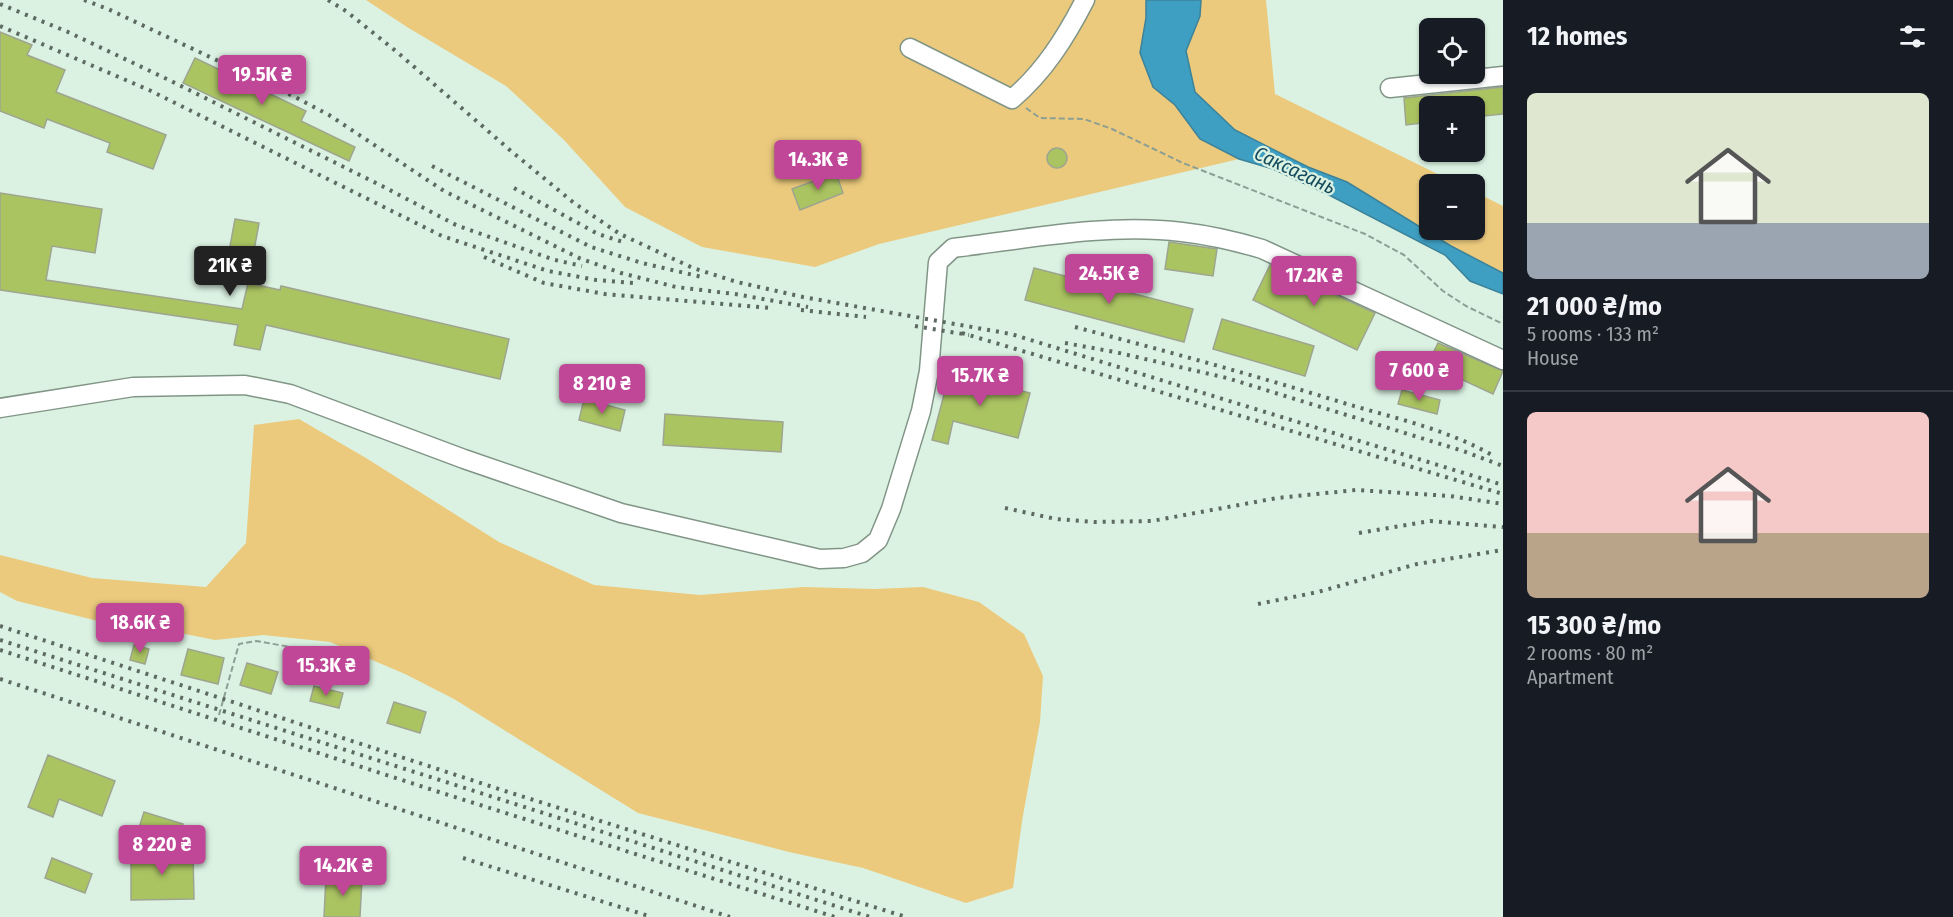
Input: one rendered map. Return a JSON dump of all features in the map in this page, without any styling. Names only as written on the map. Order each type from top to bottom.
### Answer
[{"type":"street","points":[[910,48],[1012,99],[1025,88],[1064,40],[1085,0]]},
{"type":"street","points":[[1390,88],[1503,76]]},
{"type":"street","points":[[0,408],[133,387],[245,385],[290,394],[464,459],[621,513],[820,559],[844,558],[862,553],[878,540],[891,509],[921,411],[929,371],[938,262],[953,248],[1094,232],[1180,231],[1224,238],[1262,249],[1503,360]]},
{"type":"path","points":[[1017,95],[1027,109],[1040,118],[1084,119],[1112,129],[1183,163],[1365,234],[1404,255],[1443,291],[1466,306],[1503,324]]},
{"type":"path","points":[[219,715],[239,644],[256,641],[291,647]]},
{"type":"shaded area","points":[[366,0],[1146,0],[1146,18],[1140,53],[1153,87],[1175,105],[1200,139],[1239,159],[879,244],[815,267],[702,247],[625,207],[564,140],[506,86]]},
{"type":"shaded area","points":[[1201,0],[1266,0],[1275,94],[1438,174],[1419,174],[1419,226],[1347,182],[1308,167],[1235,130],[1195,92],[1186,51],[1200,16]]},
{"type":"shaded area","points":[[1485,197],[1503,206],[1503,273],[1441,240],[1485,240]]},
{"type":"shaded area","points":[[299,419],[366,458],[499,542],[594,585],[700,595],[804,587],[874,589],[923,587],[979,602],[1024,634],[1043,676],[1040,722],[1022,821],[1013,888],[966,903],[863,868],[789,852],[638,813],[454,699],[405,674],[330,642],[263,635],[215,640],[165,630],[140,619],[98,621],[17,601],[0,592],[0,555],[92,578],[206,587],[246,543],[254,425]]},
{"type":"water","name":"Саксагань","points":[[1146,0],[1201,0],[1200,16],[1186,51],[1195,92],[1235,130],[1308,167],[1347,182],[1419,226],[1419,240],[1441,240],[1503,273],[1503,294],[1470,281],[1445,255],[1329,195],[1273,169],[1239,159],[1200,139],[1175,105],[1153,87],[1140,53],[1146,18]]},
{"type":"building","points":[[0,32],[32,45],[27,55],[65,70],[56,92],[166,135],[153,169],[107,152],[110,143],[47,119],[44,128],[0,111]]},
{"type":"building","points":[[195,58],[306,111],[301,121],[355,147],[349,161],[183,83]]},
{"type":"building","points":[[1503,87],[1503,114],[1485,116],[1485,96],[1422,96]]},
{"type":"building","points":[[1419,96],[1419,123],[1406,125],[1404,98]]},
{"type":"building","points":[[1053,148],[1061,148],[1067,154],[1067,162],[1061,168],[1053,168],[1047,162],[1047,154]]},
{"type":"building","points":[[836,173],[843,193],[800,210],[792,189]]},
{"type":"building","points":[[0,193],[102,209],[95,253],[52,246],[46,280],[242,309],[248,283],[280,290],[281,286],[509,339],[500,379],[266,325],[260,350],[234,345],[238,325],[0,290]]},
{"type":"building","points":[[235,219],[259,223],[252,262],[228,257]]},
{"type":"building","points":[[1169,242],[1217,249],[1213,276],[1165,269]]},
{"type":"building","points":[[1270,265],[1375,313],[1357,350],[1253,300]]},
{"type":"building","points":[[1034,268],[1193,309],[1184,342],[1025,300]]},
{"type":"building","points":[[1222,319],[1314,346],[1305,376],[1213,349]]},
{"type":"building","points":[[1438,343],[1503,371],[1493,394],[1428,364]]},
{"type":"building","points":[[950,372],[1030,393],[1018,438],[953,421],[948,444],[932,440]]},
{"type":"building","points":[[1402,390],[1440,400],[1437,414],[1398,404]]},
{"type":"building","points":[[584,399],[625,410],[620,431],[579,420]]},
{"type":"building","points":[[665,414],[783,422],[781,452],[663,445]]},
{"type":"building","points":[[134,645],[149,649],[145,664],[130,660]]},
{"type":"building","points":[[188,649],[224,658],[218,684],[181,675]]},
{"type":"building","points":[[247,663],[278,672],[271,694],[240,685]]},
{"type":"building","points":[[314,686],[343,693],[339,708],[310,701]]},
{"type":"building","points":[[394,702],[426,712],[420,733],[387,723]]},
{"type":"building","points":[[48,755],[115,781],[102,816],[59,799],[53,817],[28,807]]},
{"type":"building","points":[[144,812],[183,824],[176,846],[137,834]]},
{"type":"building","points":[[131,852],[193,852],[194,899],[131,900]]},
{"type":"building","points":[[52,858],[92,874],[85,893],[45,878]]},
{"type":"building","points":[[326,877],[362,879],[360,917],[324,917]]},
{"type":"railway","points":[[84,0],[108,9],[295,97],[329,115],[444,191],[579,258],[621,273],[676,287],[735,294],[808,307]]},
{"type":"railway","points":[[328,0],[346,11],[397,52],[574,203],[620,234],[693,268],[737,282],[803,297],[1011,334],[1503,485]]},
{"type":"railway","points":[[0,4],[68,32],[169,80],[456,225],[555,260],[582,266]]},
{"type":"railway","points":[[0,26],[149,90],[442,236],[548,271],[596,280],[634,283]]},
{"type":"railway","points":[[432,166],[591,247],[642,263],[702,277]]},
{"type":"railway","points":[[514,188],[598,234],[626,243]]},
{"type":"railway","points":[[484,257],[544,283],[605,294],[771,308]]},
{"type":"railway","points":[[801,310],[866,317]]},
{"type":"railway","points":[[915,326],[969,335]]},
{"type":"railway","points":[[1075,327],[1421,425],[1458,438],[1492,455]]},
{"type":"railway","points":[[962,333],[1503,494]]},
{"type":"railway","points":[[1065,343],[1227,378],[1463,451],[1503,466]]},
{"type":"railway","points":[[1005,508],[1056,519],[1094,522],[1152,521],[1277,498],[1356,490],[1450,496],[1503,504]]},
{"type":"railway","points":[[1359,533],[1430,521],[1503,527]]},
{"type":"railway","points":[[1258,604],[1318,592],[1417,564],[1503,550]]},
{"type":"railway","points":[[0,626],[505,791],[906,917]]},
{"type":"railway","points":[[0,640],[870,917]]},
{"type":"railway","points":[[0,650],[835,917]]},
{"type":"railway","points":[[0,679],[730,917]]},
{"type":"railway","points":[[463,858],[652,917]]}]
